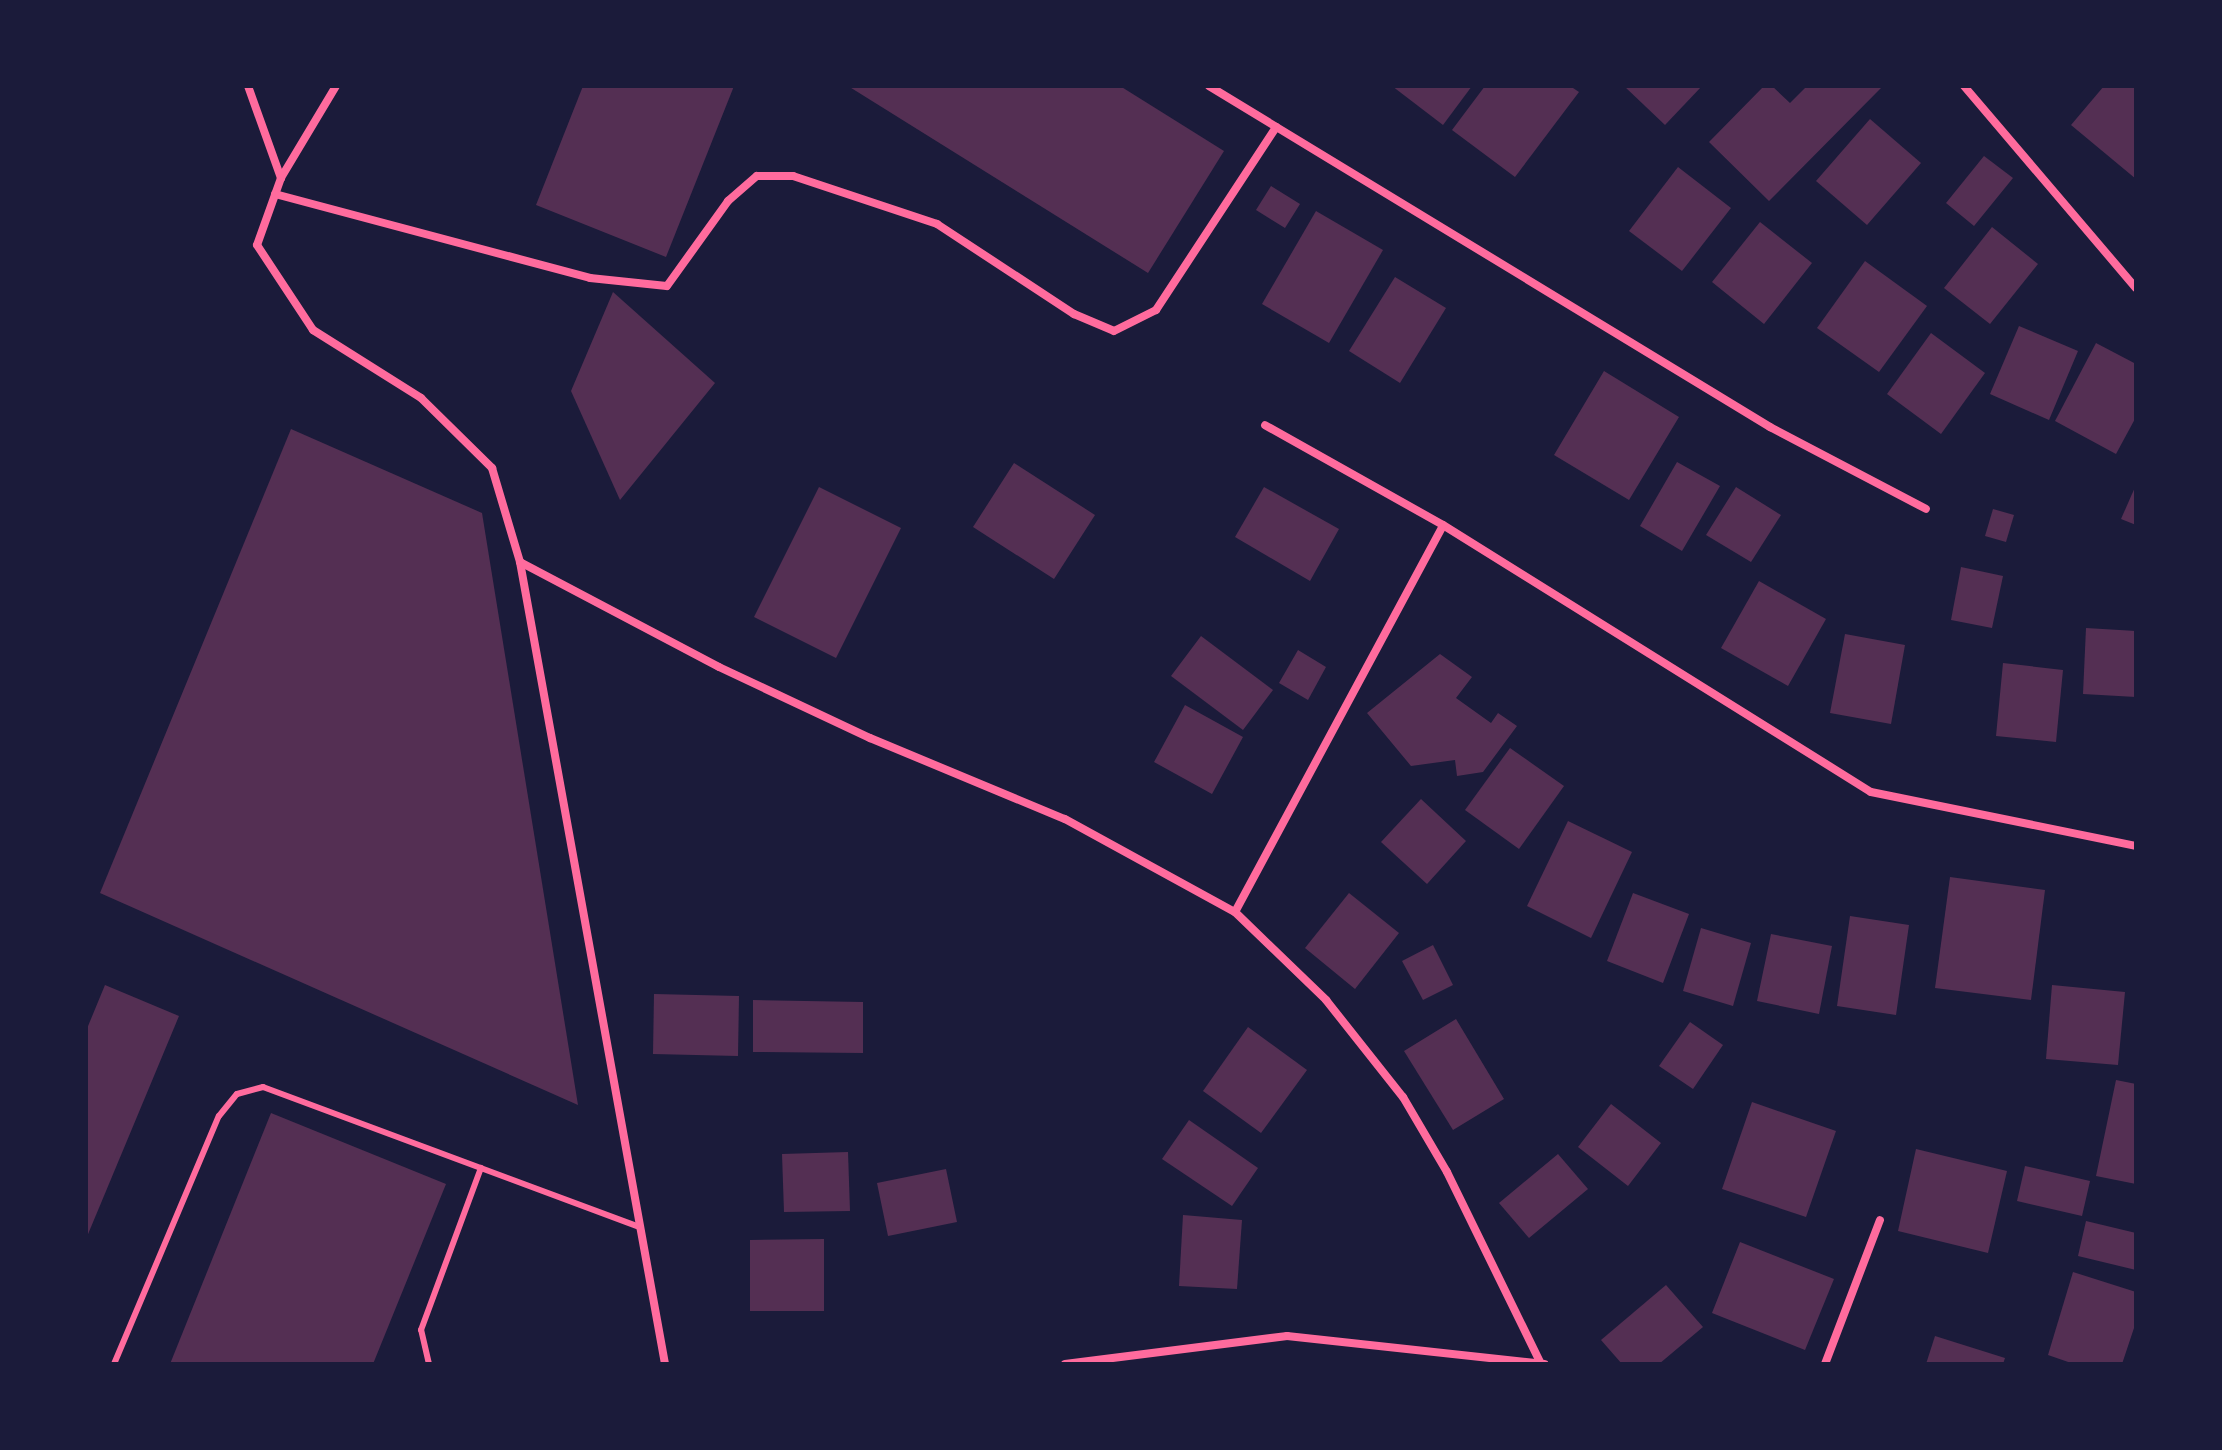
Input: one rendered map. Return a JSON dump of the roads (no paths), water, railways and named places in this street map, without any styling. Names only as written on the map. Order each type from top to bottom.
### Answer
[{"type":"street","points":[[248,86],[281,178]]},
{"type":"street","points":[[336,86],[281,178],[257,245],[313,330],[421,398],[492,468],[520,562],[665,1364]]},
{"type":"street","points":[[1209,86],[1770,427],[1926,509]]},
{"type":"street","points":[[1964,86],[2136,288]]},
{"type":"street","points":[[275,194],[590,278],[667,286],[737,193],[757,176],[793,176],[937,224],[1074,314],[1114,331],[1156,310],[1276,127]]},
{"type":"street","points":[[1265,425],[1443,525],[1871,792],[2136,846]]},
{"type":"street","points":[[1235,912],[1443,525]]},
{"type":"street","points":[[520,562],[733,673],[1065,819],[1235,912],[1326,1000],[1403,1097],[1447,1172],[1543,1364]]},
{"type":"street","points":[[1825,1364],[1880,1220]]},
{"type":"street","points":[[1065,1364],[1287,1336],[1543,1364]]},
{"type":"lane","points":[[114,1364],[219,1116],[237,1094],[263,1087],[640,1227]]},
{"type":"lane","points":[[429,1364],[421,1330],[481,1168]]}]
